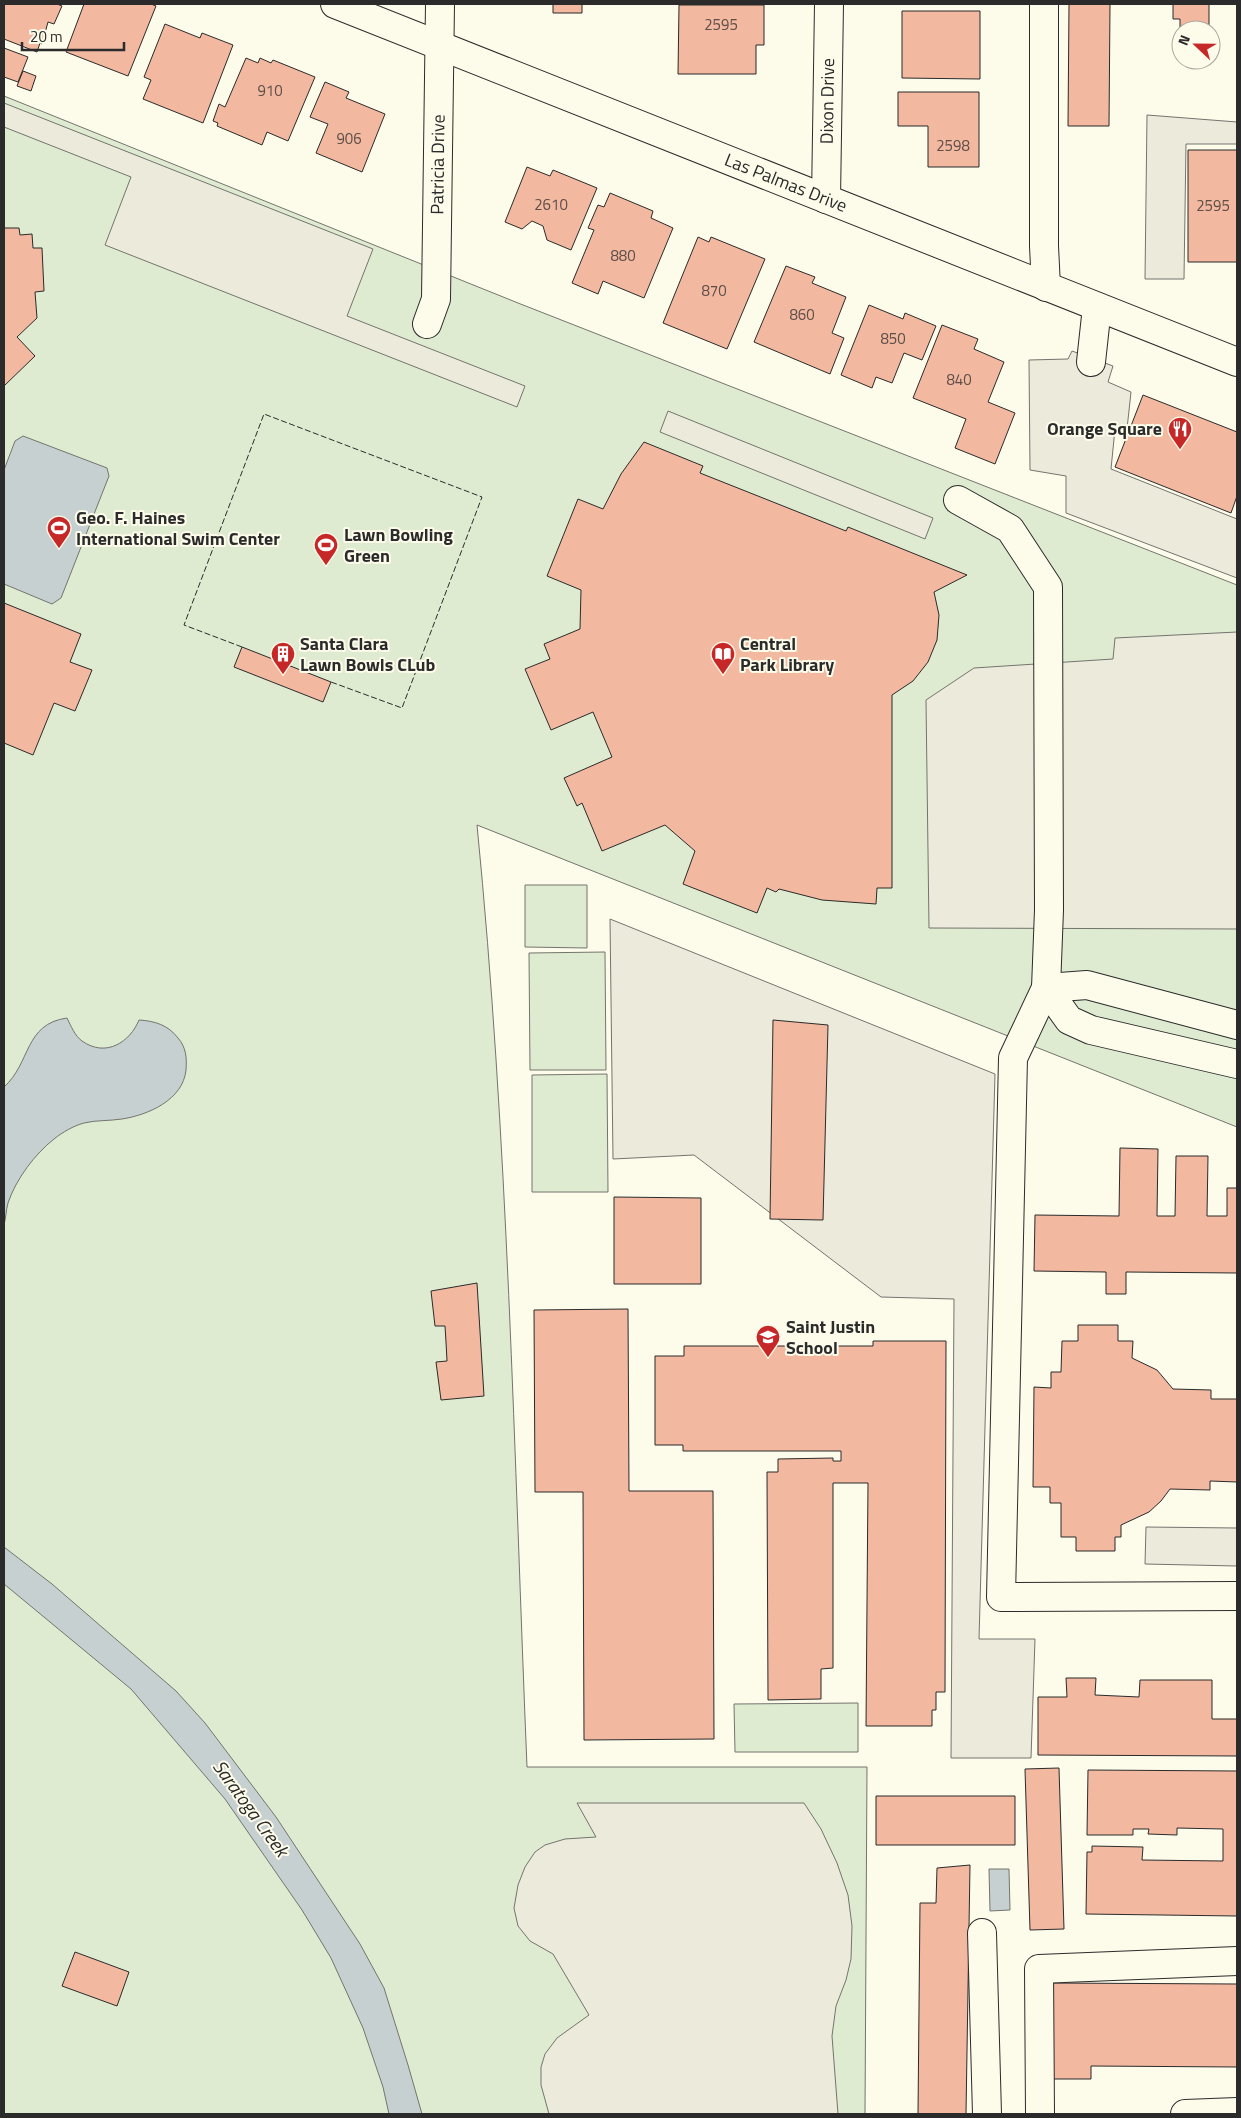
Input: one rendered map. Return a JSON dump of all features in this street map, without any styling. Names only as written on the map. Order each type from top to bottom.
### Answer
[{"type":"street","name":"Las Palmas Drive","points":[[335,4],[1237,362]]},
{"type":"street","name":"Patricia Drive","points":[[427,324],[436,299],[440,4]]},
{"type":"street","name":"Dixon Drive","points":[[826,199],[828,4]]},
{"type":"street","points":[[1044,4],[1044,246],[1046,287]]},
{"type":"street","points":[[1091,362],[1098,307]]},
{"type":"street","points":[[958,500],[1010,529],[1048,586],[1049,900],[1046,988],[1013,1058],[1001,1597],[1237,1596]]},
{"type":"street","points":[[1046,988],[1087,985],[1237,1025]]},
{"type":"street","points":[[1046,988],[1069,1020],[1091,1030],[1237,1064]]},
{"type":"street","points":[[982,1933],[987,2114]]},
{"type":"street","points":[[1040,2114],[1039,1969],[1237,1961]]},
{"type":"street","points":[[1186,2114],[1237,2112]]},
{"type":"green space","points":[[4,96],[518,303],[1237,585],[1237,1127],[477,825],[488,942],[503,1178],[527,1767],[867,1767],[865,2114],[4,2114]]},
{"type":"green space","points":[[525,885],[587,885],[587,948],[525,947]]},
{"type":"green space","points":[[605,952],[606,1070],[530,1070],[529,953]]},
{"type":"green space","points":[[607,1074],[608,1192],[532,1192],[532,1075]]},
{"type":"green space","points":[[858,1703],[858,1752],[735,1752],[734,1704]]},
{"type":"shaded area","points":[[4,103],[373,249],[347,316],[525,386],[517,407],[105,245],[131,177],[4,127]]},
{"type":"shaded area","points":[[1147,115],[1237,122],[1237,144],[1186,144],[1184,279],[1145,279]]},
{"type":"shaded area","points":[[1072,351],[1113,366],[1108,382],[1131,392],[1127,429],[1115,429],[1111,469],[1237,519],[1237,578],[1066,513],[1066,476],[1030,470],[1029,360],[1068,359]]},
{"type":"shaded area","points":[[668,411],[933,518],[925,539],[660,432]]},
{"type":"shaded area","points":[[1237,632],[1237,929],[929,928],[926,700],[974,668],[1113,659],[1115,638]]},
{"type":"shaded area","points":[[610,919],[995,1074],[979,1639],[1035,1639],[1031,1758],[951,1758],[954,1299],[881,1297],[694,1155],[613,1159]]},
{"type":"shaded area","points":[[1146,1527],[1237,1528],[1237,1566],[1145,1564]]},
{"type":"shaded area","points":[[577,1803],[804,1803],[821,1829],[837,1863],[848,1895],[852,1926],[851,1959],[846,1980],[836,2006],[832,2036],[838,2114],[549,2114],[541,2085],[541,2067],[545,2054],[557,2038],[589,2015],[553,1954],[530,1941],[518,1926],[514,1908],[518,1885],[525,1867],[535,1852],[545,1845],[565,1839],[596,1837]]},
{"type":"water","points":[[23,436],[107,468],[109,476],[61,598],[52,604],[4,584],[4,470],[15,441]]},
{"type":"water","points":[[67,1018],[73,1031],[82,1041],[100,1048],[108,1048],[123,1041],[130,1035],[139,1020],[150,1021],[165,1027],[181,1041],[184,1049],[186,1070],[183,1081],[171,1098],[153,1110],[122,1119],[84,1123],[54,1139],[33,1160],[21,1176],[11,1194],[4,1225],[4,1087],[13,1077],[35,1036],[53,1022]]},
{"type":"water","name":"Saratoga Creek","points":[[4,1547],[52,1584],[176,1691],[205,1723],[276,1817],[360,1944],[384,1988],[422,2114],[389,2114],[383,2087],[363,2028],[331,1958],[302,1910],[225,1799],[131,1689],[4,1584]]},
{"type":"water","points":[[989,1869],[1009,1869],[1010,1910],[990,1911]]},
{"type":"building","points":[[4,4],[57,4],[62,6],[54,24],[48,22],[42,44],[40,43],[37,52],[4,39]]},
{"type":"building","points":[[84,4],[151,4],[156,6],[128,76],[66,52]]},
{"type":"building","points":[[553,4],[582,4],[582,13],[553,13]]},
{"type":"building","points":[[1069,4],[1110,4],[1109,126],[1068,126]]},
{"type":"building","points":[[1173,4],[1209,4],[1209,20],[1173,19]]},
{"type":"building","points":[[679,5],[764,5],[764,45],[756,45],[756,74],[678,74]]},
{"type":"building","points":[[902,11],[980,11],[980,79],[902,78]]},
{"type":"building","points":[[165,24],[200,38],[202,33],[233,45],[203,123],[143,99],[151,80],[144,77]]},
{"type":"building","points":[[4,48],[28,57],[18,82],[4,77]]},
{"type":"building","points":[[246,58],[258,63],[260,58],[271,63],[273,60],[315,77],[288,141],[267,132],[262,145],[217,126],[218,123],[213,121],[219,104],[225,107]]},
{"type":"building","points":[[23,71],[36,76],[31,91],[17,86]]},
{"type":"building","points":[[325,82],[349,92],[346,98],[385,114],[362,172],[316,153],[328,124],[310,117]]},
{"type":"building","points":[[898,92],[979,92],[979,167],[928,167],[928,126],[898,126]]},
{"type":"building","points":[[1188,150],[1237,150],[1237,262],[1188,262]]},
{"type":"building","points":[[527,167],[550,176],[553,170],[597,188],[571,250],[547,240],[543,226],[532,221],[522,229],[505,222]]},
{"type":"building","points":[[610,193],[653,211],[651,218],[673,228],[644,298],[603,281],[598,294],[572,283],[594,230],[588,228],[598,205],[604,207]]},
{"type":"building","points":[[4,228],[19,228],[20,235],[32,234],[33,248],[42,248],[44,291],[35,292],[37,318],[17,337],[35,356],[4,386]]},
{"type":"building","points":[[698,237],[709,242],[711,237],[765,259],[727,349],[663,323]]},
{"type":"building","points":[[786,266],[815,277],[812,283],[846,297],[832,333],[844,338],[830,374],[754,342]]},
{"type":"building","points":[[869,305],[903,319],[905,313],[936,326],[922,360],[904,353],[892,383],[876,377],[872,388],[841,375]]},
{"type":"building","points":[[942,325],[978,339],[974,349],[1004,362],[988,402],[1015,413],[995,464],[955,448],[966,419],[913,398]]},
{"type":"building","name":"Orange Square","points":[[1143,395],[1237,432],[1237,496],[1231,513],[1115,467]]},
{"type":"building","name":"Central Park Library","points":[[644,442],[703,466],[700,473],[846,531],[848,527],[967,575],[934,592],[939,615],[937,640],[928,662],[913,681],[892,695],[892,888],[877,888],[876,904],[822,900],[779,889],[776,892],[767,888],[757,913],[683,884],[695,851],[665,825],[602,851],[582,803],[577,806],[564,778],[612,757],[593,712],[551,730],[525,669],[550,659],[544,644],[580,629],[581,590],[547,576],[578,499],[603,509],[621,474]]},
{"type":"building","points":[[4,603],[81,634],[70,662],[92,670],[75,711],[54,703],[33,755],[4,743]]},
{"type":"building","name":"Santa Clara Lawn Bowls CLub","points":[[242,647],[331,682],[323,702],[234,667]]},
{"type":"building","points":[[773,1020],[828,1025],[823,1220],[770,1219]]},
{"type":"building","points":[[1120,1148],[1158,1149],[1157,1216],[1175,1216],[1176,1156],[1208,1156],[1207,1216],[1227,1216],[1227,1188],[1237,1188],[1237,1273],[1126,1272],[1126,1294],[1106,1294],[1106,1272],[1034,1271],[1035,1215],[1119,1216]]},
{"type":"building","points":[[614,1197],[701,1198],[701,1284],[614,1284]]},
{"type":"building","points":[[477,1283],[484,1396],[441,1400],[436,1362],[447,1361],[445,1326],[435,1326],[431,1291]]},
{"type":"building","points":[[628,1309],[629,1491],[713,1491],[714,1739],[584,1740],[583,1492],[535,1492],[534,1310]]},
{"type":"building","points":[[1078,1325],[1118,1325],[1118,1341],[1133,1341],[1132,1358],[1157,1370],[1173,1389],[1211,1390],[1211,1399],[1237,1399],[1237,1482],[1210,1481],[1210,1490],[1170,1489],[1149,1512],[1121,1525],[1121,1537],[1115,1537],[1115,1551],[1076,1551],[1076,1537],[1061,1537],[1061,1503],[1050,1503],[1050,1487],[1033,1487],[1034,1387],[1051,1388],[1051,1372],[1061,1372],[1062,1341],[1078,1341]]},
{"type":"building","points":[[873,1341],[946,1341],[945,1692],[936,1692],[936,1710],[932,1710],[932,1726],[866,1726],[868,1483],[833,1483],[833,1668],[821,1669],[821,1699],[768,1700],[767,1472],[778,1472],[778,1459],[833,1458],[833,1461],[841,1461],[841,1451],[683,1451],[683,1445],[655,1445],[655,1356],[684,1356],[684,1346],[873,1346]]},
{"type":"building","points":[[1066,1678],[1096,1678],[1095,1695],[1139,1697],[1140,1680],[1212,1680],[1212,1719],[1237,1719],[1237,1756],[1038,1755],[1038,1697],[1067,1697]]},
{"type":"building","points":[[1059,1768],[1064,1929],[1030,1930],[1025,1769]]},
{"type":"building","points":[[1088,1770],[1237,1771],[1237,1916],[1086,1914],[1087,1852],[1092,1852],[1092,1846],[1143,1847],[1142,1860],[1223,1861],[1223,1829],[1177,1828],[1177,1835],[1148,1834],[1149,1829],[1133,1829],[1133,1835],[1087,1835]]},
{"type":"building","points":[[876,1796],[1015,1796],[1015,1845],[876,1845]]},
{"type":"building","points":[[970,1865],[966,2114],[918,2114],[920,1903],[936,1903],[937,1868]]},
{"type":"building","points":[[75,1952],[129,1972],[117,2006],[62,1986]]},
{"type":"building","points":[[1051,1983],[1237,1984],[1237,2067],[1091,2066],[1091,2079],[1049,2079]]},
{"type":"fence","points":[[242,647],[184,625],[264,414],[482,497],[402,708],[331,682]]},
{"type":"place","name":"Orange Square","points":[[1180,450]]},
{"type":"place","name":"Geo. F. Haines International Swim Center","points":[[59,549]]},
{"type":"place","name":"Lawn Bowling Green","points":[[326,566]]},
{"type":"place","name":"Santa Clara Lawn Bowls CLub","points":[[283,675]]},
{"type":"place","name":"Central Park Library","points":[[723,675]]},
{"type":"place","name":"Saint Justin School","points":[[768,1358]]}]
